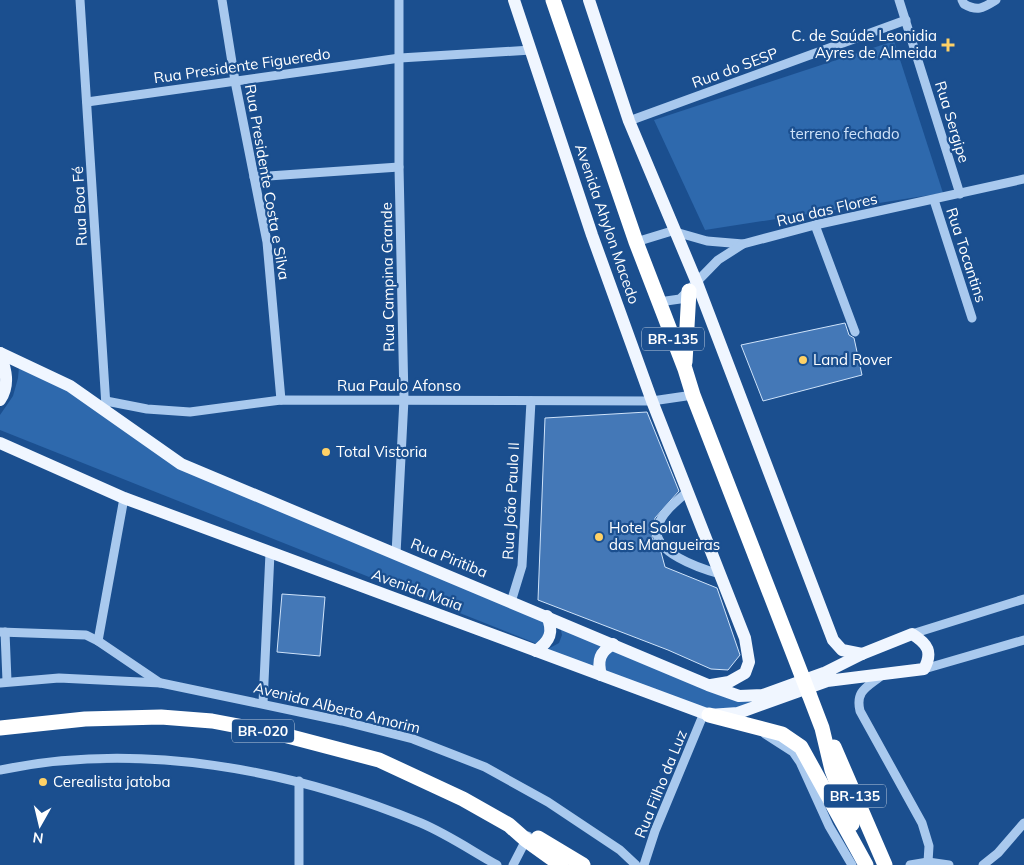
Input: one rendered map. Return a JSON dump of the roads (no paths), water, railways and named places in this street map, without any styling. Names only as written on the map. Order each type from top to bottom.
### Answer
[{"type":"highway","name":"BR-135","points":[[553,0],[636,242],[685,369],[693,396],[797,680],[810,694],[822,728],[832,770],[867,865]]},
{"type":"highway","points":[[685,369],[693,287]]},
{"type":"highway","points":[[707,714],[782,734],[801,747],[867,865]]},
{"type":"highway","name":"BR-020","points":[[0,728],[85,719],[161,717],[212,721],[270,732],[380,760],[463,799],[528,837]]},
{"type":"highway","name":"BR-135","points":[[822,728],[834,746],[885,865]]},
{"type":"highway","points":[[528,837],[561,865]]},
{"type":"highway","points":[[528,837],[583,865]]},
{"type":"main road","name":"Avenida Ahylon Macedo","points":[[514,0],[592,235],[652,401],[745,638],[749,662],[745,673],[729,682],[708,685]]},
{"type":"main road","points":[[589,0],[629,121],[675,231],[693,287],[832,640],[842,650],[862,654]]},
{"type":"main road","points":[[0,353],[6,372],[6,382],[0,400]]},
{"type":"main road","name":"Rua Piritiba","points":[[0,353],[70,386],[106,406],[180,464],[708,685],[740,696],[763,695],[797,680],[824,673],[862,654],[912,634]]},
{"type":"main road","name":"Avenida Maia","points":[[0,443],[124,498],[707,714],[738,713],[828,681],[924,669]]},
{"type":"main road","points":[[536,651],[549,639],[551,632],[547,616]]},
{"type":"main road","points":[[912,634],[922,640],[930,650],[929,659],[924,669]]},
{"type":"main road","points":[[601,675],[600,657],[613,644]]},
{"type":"street","name":"Rua Boa Fé","points":[[80,0],[106,406]]},
{"type":"street","name":"Rua Presidente Costa e Silva","points":[[222,0],[235,81],[267,242],[273,287],[281,400]]},
{"type":"street","name":"Rua Campina Grande","points":[[396,554],[404,399],[399,167],[399,0]]},
{"type":"street","name":"Rua Sergipe","points":[[899,0],[960,194]]},
{"type":"street","points":[[962,0],[964,4],[972,9],[980,10],[996,0]]},
{"type":"street","name":"Rua do SESP","points":[[629,121],[906,20]]},
{"type":"street","name":"Rua Presidente Figueredo","points":[[88,102],[400,58],[531,50]]},
{"type":"street","points":[[254,177],[399,167]]},
{"type":"street","name":"Rua das Flores","points":[[675,231],[706,241],[743,244],[815,225],[1024,180]]},
{"type":"street","name":"Rua Tocantins","points":[[934,200],[972,318]]},
{"type":"street","points":[[815,225],[855,332]]},
{"type":"street","points":[[636,242],[675,231]]},
{"type":"street","points":[[658,302],[673,301],[693,287],[718,260],[743,244]]},
{"type":"street","name":"Rua Paulo Afonso","points":[[106,406],[190,412],[281,400],[652,401],[693,396]]},
{"type":"street","name":"Rua João Paulo II","points":[[511,602],[522,566],[531,401]]},
{"type":"street","points":[[688,490],[661,519],[657,532],[660,543],[678,557],[720,574]]},
{"type":"street","points":[[98,640],[124,498]]},
{"type":"street","points":[[263,703],[270,553]]},
{"type":"street","points":[[912,634],[1024,599]]},
{"type":"street","points":[[4,682],[2,632],[73,633],[86,635],[98,640],[161,683]]},
{"type":"street","points":[[924,669],[1024,640]]},
{"type":"street","points":[[882,675],[861,692],[857,700],[860,711],[922,823],[929,846],[928,862]]},
{"type":"street","name":"Avenida Alberto Amorim","points":[[4,682],[59,678],[161,683],[263,703],[413,740],[485,767],[576,820],[620,850],[636,865]]},
{"type":"street","name":"Rua Filho da Luz","points":[[644,865],[655,831],[707,714]]},
{"type":"street","points":[[752,725],[792,752],[800,762],[829,826],[852,865]]},
{"type":"street","points":[[0,770],[73,760],[148,760],[224,766],[299,781],[423,824],[497,865]]},
{"type":"street","points":[[299,781],[299,865]]},
{"type":"street","points":[[983,865],[998,853],[1024,823]]},
{"type":"street","points":[[513,865],[528,837]]},
{"type":"street","points":[[910,865],[928,862],[949,865]]},
{"type":"place","name":"C. de Saúde Leonidia Ayres de Almeida","points":[[948,45]]},
{"type":"place","name":"Land Rover","points":[[803,360]]},
{"type":"place","name":"Total Vistoria","points":[[326,452]]},
{"type":"place","name":"Hotel Solar das Mangueiras","points":[[599,537]]},
{"type":"place","name":"Cerealista jatoba","points":[[43,782]]},
{"type":"park label","name":"terreno fechado","points":[[845,134]]}]
